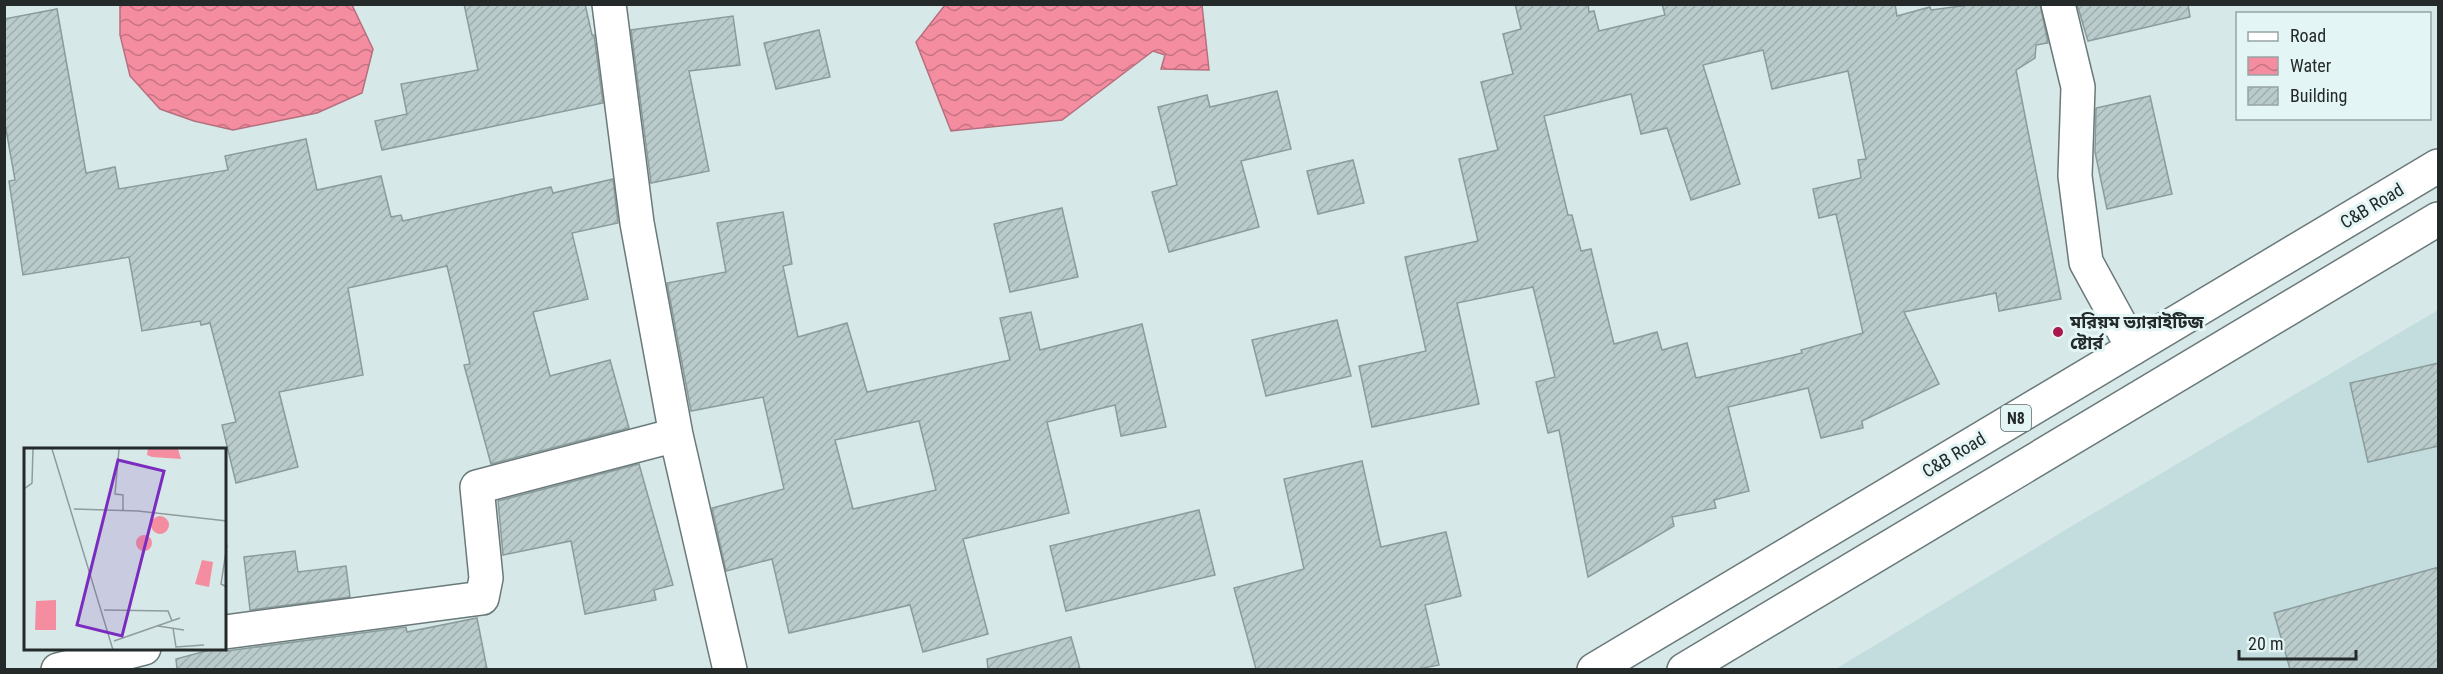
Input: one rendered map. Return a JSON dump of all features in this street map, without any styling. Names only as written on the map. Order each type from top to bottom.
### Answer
[{"type":"main road","points":[[609,4],[637,223],[676,435],[730,669]]},
{"type":"main road","points":[[2058,4],[2078,87],[2075,176],[2086,262],[2133,348]]},
{"type":"main road","name":"C&B Road","points":[[1594,669],[2439,166]]},
{"type":"main road","points":[[1684,669],[2439,219]]},
{"type":"main road","points":[[226,632],[482,598],[486,578],[477,487],[676,435]]},
{"type":"main road","points":[[58,669],[136,650]]},
{"type":"shaded area","points":[[2438,310],[2438,669],[1834,670],[2077,523]]},
{"type":"water","points":[[120,5],[352,5],[373,49],[362,93],[317,113],[233,130],[194,121],[160,109],[130,76],[120,35]]},
{"type":"water","points":[[945,5],[1202,5],[1209,70],[1161,69],[1165,55],[1153,51],[1062,120],[951,131],[916,42]]},
{"type":"building","points":[[464,4],[585,4],[592,35],[594,35],[603,103],[382,150],[375,121],[407,114],[401,84],[478,70]]},
{"type":"building","points":[[1515,4],[1588,4],[1589,12],[1594,11],[1599,31],[1665,15],[1662,4],[1895,4],[1897,16],[1930,7],[1931,10],[1976,4],[2040,4],[2048,43],[2036,45],[2035,58],[2016,70],[2061,299],[1999,311],[1996,293],[1904,312],[1939,384],[1862,421],[1863,428],[1821,438],[1808,388],[1728,407],[1749,491],[1714,500],[1716,508],[1672,517],[1674,526],[1588,577],[1559,430],[1548,433],[1536,382],[1555,377],[1533,287],[1457,303],[1479,404],[1372,427],[1359,366],[1426,351],[1405,257],[1478,241],[1459,159],[1498,150],[1481,82],[1513,74],[1503,34],[1521,29]],"holes":[[[1763,50],[1772,89],[1848,71],[1866,159],[1858,160],[1861,178],[1813,189],[1819,218],[1836,214],[1863,333],[1801,350],[1802,353],[1696,378],[1687,343],[1662,350],[1657,332],[1614,344],[1591,249],[1581,251],[1572,215],[1568,215],[1544,116],[1631,94],[1641,134],[1667,128],[1691,200],[1740,184],[1703,65]]]},
{"type":"building","points":[[2077,4],[2188,4],[2190,17],[2088,41]]},
{"type":"building","points":[[57,9],[86,173],[115,167],[119,189],[228,170],[225,156],[306,139],[317,190],[381,176],[391,217],[401,215],[403,221],[551,187],[553,193],[613,179],[618,223],[572,233],[588,299],[533,312],[550,376],[610,360],[629,428],[491,464],[464,365],[470,364],[447,266],[348,288],[363,375],[279,392],[298,467],[236,483],[222,425],[236,422],[210,323],[201,325],[200,321],[142,331],[129,257],[23,275],[9,181],[15,180],[4,118],[4,19]]},
{"type":"building","points":[[733,16],[740,65],[689,71],[709,171],[651,183],[631,30]]},
{"type":"building","points":[[819,30],[830,77],[776,89],[764,43]]},
{"type":"building","points":[[1277,91],[1291,149],[1241,161],[1259,227],[1169,252],[1152,192],[1177,185],[1158,107],[1207,95],[1210,107]]},
{"type":"building","points":[[2150,96],[2172,194],[2107,209],[2095,152],[2096,108]]},
{"type":"building","points":[[1353,160],[1364,203],[1318,214],[1307,171]]},
{"type":"building","points":[[1062,208],[1078,277],[1010,292],[994,224]]},
{"type":"building","points":[[783,212],[792,264],[783,266],[798,337],[847,323],[867,392],[1010,360],[1000,318],[1031,312],[1040,350],[1142,324],[1166,427],[1121,436],[1115,405],[1047,422],[1069,513],[963,539],[988,634],[923,652],[910,605],[789,633],[772,559],[726,571],[712,508],[784,489],[763,397],[691,411],[667,283],[726,272],[717,223]],"holes":[[[919,421],[936,490],[853,509],[835,440]]]},
{"type":"building","points":[[1337,320],[1351,376],[1266,396],[1252,340]]},
{"type":"building","points":[[2439,363],[2439,446],[2368,462],[2350,383]]},
{"type":"building","points":[[1362,461],[1381,547],[1446,532],[1461,596],[1425,605],[1439,665],[1418,669],[1256,669],[1234,588],[1304,569],[1284,479]]},
{"type":"building","points":[[639,464],[673,585],[654,590],[656,600],[585,614],[571,541],[503,555],[498,501]]},
{"type":"building","points":[[1199,510],[1215,575],[1066,611],[1050,546]]},
{"type":"building","points":[[295,551],[298,572],[346,566],[350,597],[250,610],[244,557]]},
{"type":"building","points":[[2439,567],[2439,669],[2290,669],[2274,613]]},
{"type":"building","points":[[477,618],[487,669],[177,669],[176,659],[210,650],[227,651],[406,627],[407,632]]},
{"type":"building","points":[[1071,637],[1080,669],[988,669],[987,659]]},
{"type":"place","name":"মরিয়ম ভ্যারাইটিজ ষ্টোর্র","points":[[2058,332]]}]
